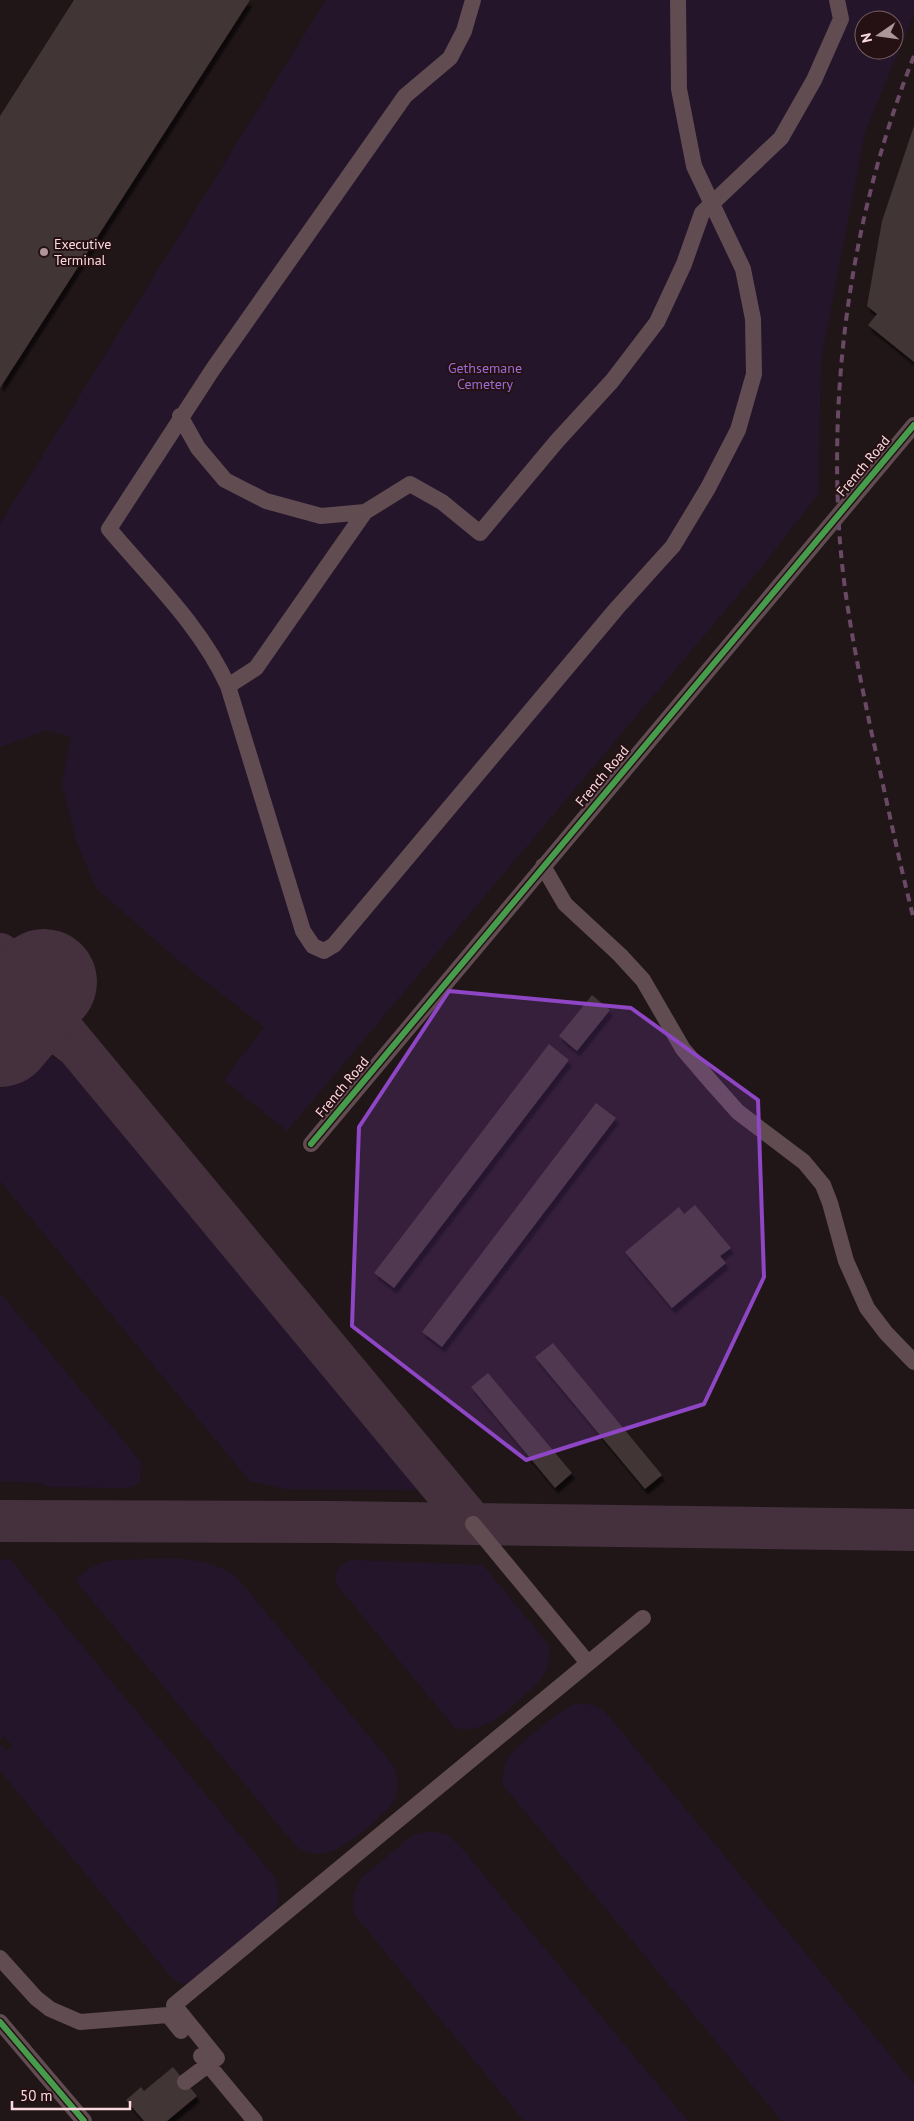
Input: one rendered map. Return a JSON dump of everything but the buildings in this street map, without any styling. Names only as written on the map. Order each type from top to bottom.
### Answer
[{"type":"street","points":[[473,0],[464,31],[450,58],[404,96],[180,416],[109,529],[192,626],[216,659],[228,686],[303,931],[313,946],[324,951],[334,945],[617,608],[673,546],[708,488],[738,430],[754,374],[753,319],[743,269],[694,166],[679,89],[678,0]]},
{"type":"street","points":[[228,686],[256,668],[366,512],[410,484],[442,502],[480,533],[557,441],[612,381],[657,322],[684,264],[702,214],[781,138],[814,80],[841,19],[837,0]]},
{"type":"street","points":[[180,416],[198,448],[225,480],[266,500],[321,516],[366,512]]},
{"type":"street","name":"French Road","points":[[310,1144],[914,425]]},
{"type":"street","points":[[543,866],[566,904],[644,980],[683,1049],[713,1084],[738,1112],[804,1162],[823,1185],[854,1280],[867,1308],[886,1333],[914,1377]]},
{"type":"street","points":[[886,1333],[914,1362]]},
{"type":"street","points":[[473,1524],[588,1663]]},
{"type":"street","points":[[185,2082],[217,2058],[174,2005],[643,1618]]},
{"type":"street","points":[[0,1958],[36,1998],[50,2009],[80,2022],[168,2015],[255,2121]]},
{"type":"street","points":[[0,2022],[84,2121]]},
{"type":"highlighted area","points":[[449,991],[631,1008],[758,1100],[764,1277],[704,1404],[526,1460],[352,1326],[359,1127]]},
{"type":"green space","name":"Gethsemane Cemetery","points":[[326,0],[914,0],[914,14],[904,38],[904,10],[854,10],[854,60],[895,60],[865,132],[821,360],[818,494],[765,563],[287,1131],[224,1080],[264,1027],[178,960],[96,888],[77,843],[62,784],[71,737],[47,730],[0,747],[0,524]]},
{"type":"green space","points":[[42,1057],[58,1059],[72,1069],[417,1486],[414,1490],[284,1489],[250,1481],[0,1181],[0,1090],[24,1063]]},
{"type":"green space","points":[[0,1293],[141,1462],[140,1480],[134,1486],[126,1488],[48,1487],[40,1483],[0,1481]]},
{"type":"green space","points":[[0,1559],[10,1560],[13,1563],[274,1878],[278,1891],[276,1908],[262,1924],[187,1984],[179,1983],[172,1978],[0,1771],[0,1744],[6,1751],[12,1746],[4,1736],[0,1739]]},
{"type":"green space","points":[[179,1559],[195,1561],[225,1570],[238,1579],[392,1764],[398,1785],[395,1798],[384,1813],[353,1839],[333,1851],[322,1854],[314,1853],[296,1846],[77,1582],[77,1579],[89,1569],[103,1562],[114,1560]]},
{"type":"green space","points":[[353,1560],[483,1565],[548,1644],[549,1659],[547,1668],[539,1682],[511,1707],[490,1722],[479,1727],[455,1728],[337,1585],[336,1576],[339,1568],[341,1565]]},
{"type":"green space","points":[[578,1703],[593,1705],[605,1712],[914,2084],[914,2121],[782,2121],[503,1785],[504,1768],[513,1752],[552,1719]]},
{"type":"green space","points":[[433,1831],[447,1835],[458,1844],[688,2121],[524,2121],[354,1914],[353,1896],[361,1878],[413,1835]]},
{"type":"taxiway","points":[[0,954],[473,1524]]},
{"type":"taxiway","points":[[3,1031],[23,1024],[40,1025],[65,1037],[73,1044]]},
{"type":"taxiway","points":[[0,1521],[334,1522],[914,1530]]},
{"type":"runway","points":[[0,1034],[44,982]]},
{"type":"railway","points":[[914,56],[893,114],[875,174],[861,234],[842,356],[837,480],[842,566],[852,636],[914,920]]},
{"type":"cycle path","points":[[311,1144],[914,425]]},
{"type":"cycle path","points":[[0,2022],[84,2121]]},
{"type":"place","name":"Executive Terminal","points":[[44,252]]}]
